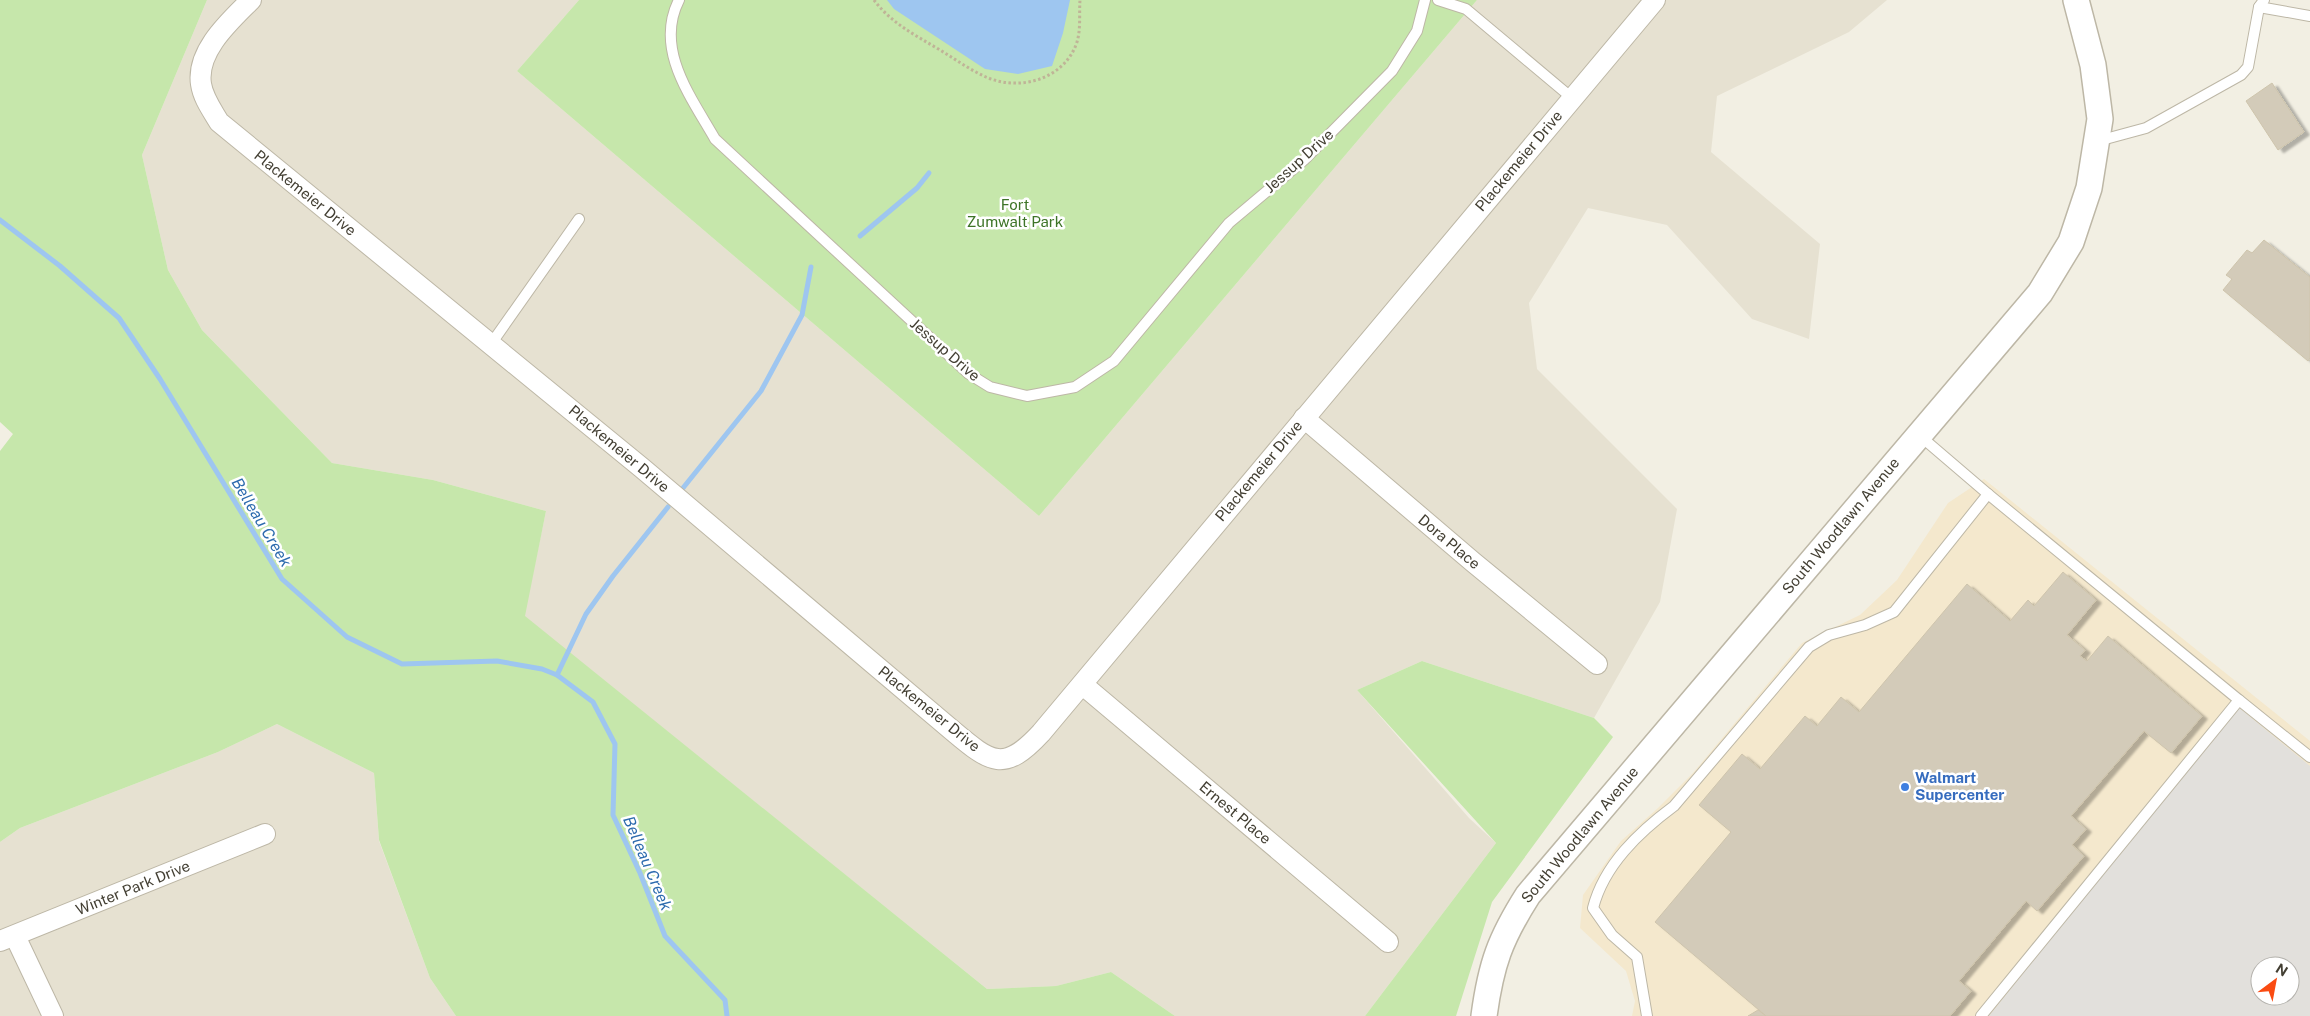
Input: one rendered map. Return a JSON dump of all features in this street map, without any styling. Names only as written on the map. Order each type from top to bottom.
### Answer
[{"type":"street","name":"Plackemeier Drive","points":[[251,0],[220,32],[202,65],[201,83],[203,92],[206,101],[219,122],[642,468],[953,731],[984,754],[1000,760],[1014,758],[1026,750],[1083,685],[1304,418],[1655,0]]},
{"type":"street","name":"South Woodlawn Avenue","points":[[1484,1016],[1495,956],[1510,923],[1528,895],[2040,293],[2071,242],[2089,188],[2100,119],[2093,65],[2076,0]]},
{"type":"street","name":"Dora Place","points":[[1304,418],[1473,562],[1597,664]]},
{"type":"street","name":"Ernest Place","points":[[1083,685],[1388,942]]},
{"type":"street","name":"Winter Park Drive","points":[[8,939],[265,834]]},
{"type":"street","points":[[8,939],[53,1016]]},
{"type":"lane","name":"Jessup Drive","points":[[678,0],[672,13],[670,52],[686,90],[715,139],[969,374],[990,387],[1027,396],[1075,387],[1114,361],[1228,223],[1304,160],[1392,71],[1417,30],[1425,0]]},
{"type":"lane","points":[[1438,0],[1466,9],[1572,98]]},
{"type":"lane","points":[[2097,142],[2146,128],[2241,74],[2248,67],[2261,3],[2310,16]]},
{"type":"lane","points":[[491,344],[579,219]]},
{"type":"lane","points":[[1919,435],[1988,494],[2310,757]]},
{"type":"lane","points":[[1647,1016],[1637,957],[1612,935],[1593,908],[1597,891],[1621,854],[1647,826],[1674,806],[1809,647],[1829,635],[1865,625],[1894,612],[1988,494]]},
{"type":"lane","points":[[1981,1016],[2239,700]]},
{"type":"path","points":[[874,0],[892,21],[971,70],[987,78],[1015,83],[1046,78],[1062,68],[1068,61],[1079,35],[1080,0]]},
{"type":"shaded area","points":[[207,0],[579,0],[517,71],[1039,516],[1477,0],[1887,0],[1849,32],[1717,96],[1711,152],[1820,244],[1809,339],[1752,319],[1667,225],[1588,208],[1529,303],[1537,369],[1677,509],[1660,602],[1594,718],[1422,661],[1357,690],[1469,818],[1496,843],[1365,1016],[1175,1016],[1111,972],[1056,986],[987,989],[524,616],[546,511],[433,480],[332,463],[202,330],[168,270],[142,155]]},
{"type":"shaded area","points":[[1984,479],[2310,741],[2310,1016],[1632,1016],[1635,1001],[1626,971],[1580,928],[1583,895],[1621,841],[1693,773],[1802,643],[1860,615],[1897,580],[1948,503]]},
{"type":"shaded area","points":[[2237,706],[2310,766],[2310,1016],[1989,1016]]},
{"type":"shaded area","points":[[277,724],[374,773],[379,841],[430,978],[456,1016],[0,1016],[0,842],[20,828],[218,752]]},
{"type":"green space","points":[[0,0],[207,0],[142,155],[168,270],[202,330],[332,463],[433,480],[546,511],[525,616],[987,989],[1056,986],[1111,972],[1175,1016],[456,1016],[430,978],[379,840],[374,773],[277,724],[218,752],[20,828],[0,842],[0,451],[13,434],[0,422]]},
{"type":"green space","name":"Fort Zumwalt Park","points":[[579,0],[1477,0],[1039,516],[517,71]]},
{"type":"green space","points":[[1422,661],[1594,718],[1613,737],[1492,902],[1456,1016],[1365,1016],[1496,843],[1357,690]]},
{"type":"water","points":[[887,0],[1070,0],[1063,33],[1052,66],[1018,74],[985,69],[894,9]]},
{"type":"building","points":[[2272,83],[2304,132],[2278,150],[2246,101]]},
{"type":"building","points":[[2264,240],[2310,277],[2310,358],[2308,361],[2223,290],[2232,279],[2226,275],[2247,250],[2252,253]]},
{"type":"building","name":"Walmart Supercenter","points":[[2063,572],[2096,600],[2067,635],[2085,650],[2080,656],[2087,661],[2108,636],[2202,716],[2171,753],[2144,731],[2071,816],[2086,829],[2072,845],[2084,856],[2037,911],[2026,901],[1959,981],[1971,991],[1950,1016],[1766,1016],[1655,922],[1731,832],[1699,805],[1742,754],[1760,769],[1805,716],[1817,726],[1841,697],[1859,712],[1967,584],[2010,621],[2028,600],[2034,606]]},
{"type":"building","points":[[1758,1010],[1766,1016],[1748,1016]]},
{"type":"waterway","points":[[860,236],[917,188],[929,173]]},
{"type":"waterway","name":"Belleau Creek","points":[[0,220],[60,266],[119,318],[160,379],[282,579],[347,637],[402,664],[497,661],[542,669],[557,675],[593,702],[615,744],[613,815],[640,873],[665,936],[725,1000],[727,1016]]},
{"type":"waterway","points":[[683,488],[761,391],[802,315],[811,267]]},
{"type":"waterway","points":[[557,675],[586,614],[613,576],[668,507]]},
{"type":"place","name":"Walmart Supercenter","points":[[1905,787]]}]
